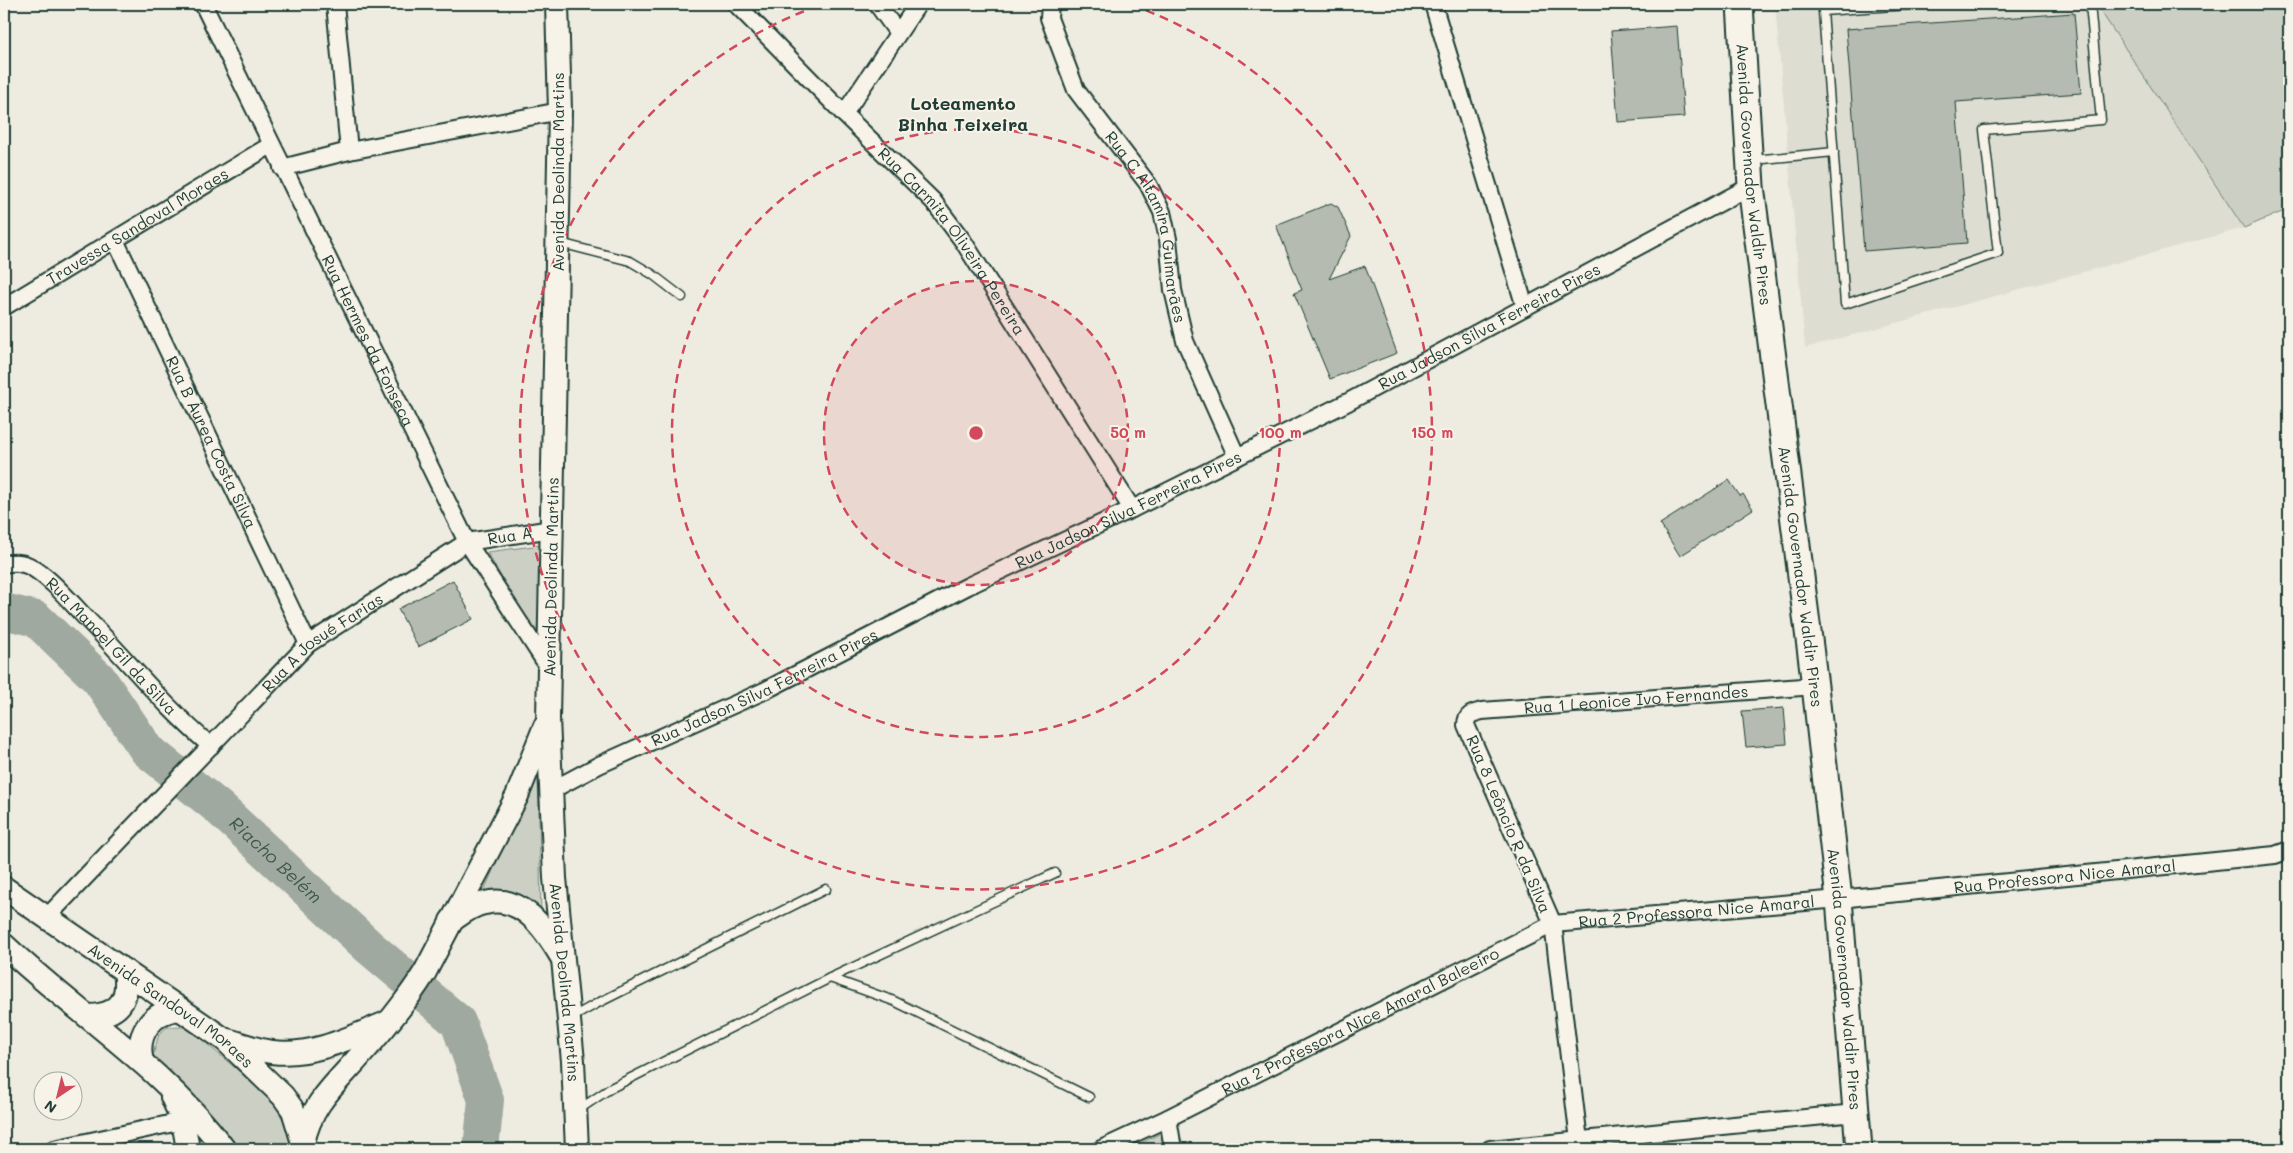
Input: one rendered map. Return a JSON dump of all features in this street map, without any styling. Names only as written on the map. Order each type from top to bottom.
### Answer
[{"type":"main road","name":"Avenida Deolinda Martins","points":[[557,4],[560,111],[548,718],[555,878],[570,1019],[577,1112],[577,1149]]},
{"type":"main road","name":"Avenida Governador Waldir Pires","points":[[1740,4],[1751,186],[1815,686],[1839,899],[1859,1149]]},
{"type":"main road","points":[[304,1146],[307,1125],[318,1103],[409,999],[425,972],[450,920],[517,796],[548,718]]},
{"type":"main road","name":"Avenida Sandoval Moraes","points":[[4,888],[225,1040],[283,1096],[293,1110],[304,1146]]},
{"type":"main road","points":[[450,920],[477,905],[501,902],[521,909],[538,921],[563,959]]},
{"type":"main road","points":[[7,952],[142,1062],[206,1124],[224,1149]]},
{"type":"main road","points":[[87,1016],[102,1016],[113,1010],[124,997],[128,989],[125,971]]},
{"type":"main road","points":[[142,1062],[139,1051],[147,1024],[170,1009],[180,1009]]},
{"type":"main road","points":[[225,1040],[271,1052],[302,1052],[343,1040],[390,1022]]},
{"type":"main road","points":[[168,1087],[183,1121],[188,1149]]},
{"type":"street","name":"Rua Hermes da Fonseca","points":[[203,4],[467,542],[549,668]]},
{"type":"street","points":[[335,4],[350,152]]},
{"type":"street","name":"Rua Carmita Oliveira Pereira","points":[[736,4],[933,201],[957,233],[1132,509]]},
{"type":"street","points":[[877,4],[898,33]]},
{"type":"street","points":[[844,114],[918,4]]},
{"type":"street","name":"Rua C Altamira Guimarães","points":[[1050,4],[1049,18],[1076,90],[1148,184],[1162,212],[1168,239],[1173,290],[1185,341],[1236,457]]},
{"type":"street","points":[[1434,4],[1525,307]]},
{"type":"street","points":[[282,168],[350,152],[560,111]]},
{"type":"street","name":"Travessa Sandoval Moraes","points":[[4,308],[271,145]]},
{"type":"street","name":"Rua Jadson Silva Ferreira Pires","points":[[552,790],[599,765],[764,690],[968,586],[1132,509],[1348,402],[1751,186]]},
{"type":"street","name":"Rua B Áurea Costa Silva","points":[[115,240],[308,644]]},
{"type":"street","name":"Rua A","points":[[467,542],[552,529]]},
{"type":"street","name":"Rua A Josué Farias","points":[[47,917],[308,644],[467,542]]},
{"type":"street","name":"Rua Manoel Gil da Silva","points":[[4,564],[18,562],[32,567],[48,580],[132,665],[171,710],[211,746]]},
{"type":"street","name":"Rua 1 Leonice Ivo Fernandes","points":[[1466,724],[1468,717],[1473,713],[1482,711],[1815,686]]},
{"type":"street","name":"Rua 8 Leôncio R da Silva","points":[[1466,724],[1552,924],[1579,1145]]},
{"type":"street","name":"Rua Professora Nice Amaral","points":[[1839,899],[2275,855],[2289,850]]},
{"type":"street","name":"Rua 2 Professora Nice Amaral","points":[[1552,924],[1839,899]]},
{"type":"street","name":"Rua 2 Professora Nice Amaral Baleeiro","points":[[1101,1149],[1168,1118],[1552,924]]},
{"type":"street","points":[[1490,1149],[1579,1145],[1855,1113]]},
{"type":"street","points":[[1168,1118],[1173,1149]]},
{"type":"street","points":[[54,1149],[183,1121]]},
{"type":"lane","points":[[1922,4],[1823,11],[1845,304],[1998,253],[1984,130],[2101,120],[2090,4]]},
{"type":"lane","points":[[1750,161],[1834,152]]},
{"type":"lane","points":[[558,243],[630,261],[652,274],[682,297]]},
{"type":"lane","points":[[577,1112],[611,1088],[830,978],[1055,873]]},
{"type":"lane","points":[[570,1019],[596,1004],[826,889]]},
{"type":"lane","points":[[830,978],[894,1000],[1089,1096]]},
{"type":"shaded area","points":[[1775,4],[2101,4],[2244,228],[1805,348]]},
{"type":"shaded area","points":[[2096,4],[2289,4],[2289,209],[2244,228]]},
{"type":"shaded area","points":[[541,545],[541,647],[487,552]]},
{"type":"shaded area","points":[[538,769],[541,912],[482,895]]},
{"type":"shaded area","points":[[167,1027],[187,1027],[254,1084],[276,1107],[296,1143],[297,1149],[235,1149],[153,1055],[159,1034]]},
{"type":"shaded area","points":[[1178,1125],[1182,1149],[1128,1149]]},
{"type":"building","points":[[2074,13],[2081,93],[1956,102],[1967,243],[1864,251],[1846,29]]},
{"type":"building","points":[[1677,26],[1684,117],[1618,122],[1611,31]]},
{"type":"building","points":[[1331,203],[1338,207],[1351,236],[1329,279],[1365,266],[1397,353],[1330,379],[1294,293],[1302,290],[1276,225]]},
{"type":"building","points":[[1729,480],[1740,496],[1743,494],[1753,509],[1680,556],[1660,524]]},
{"type":"building","points":[[453,580],[473,619],[418,647],[398,609]]},
{"type":"building","points":[[1784,708],[1787,744],[1746,747],[1742,711]]},
{"type":"waterway","name":"Riacho Belém","points":[[4,611],[36,619],[99,679],[147,750],[218,807],[369,947],[458,1022],[486,1100],[481,1149]]},
{"type":"district","name":"Loteamento Binha Teixeira","points":[[963,114]]}]
